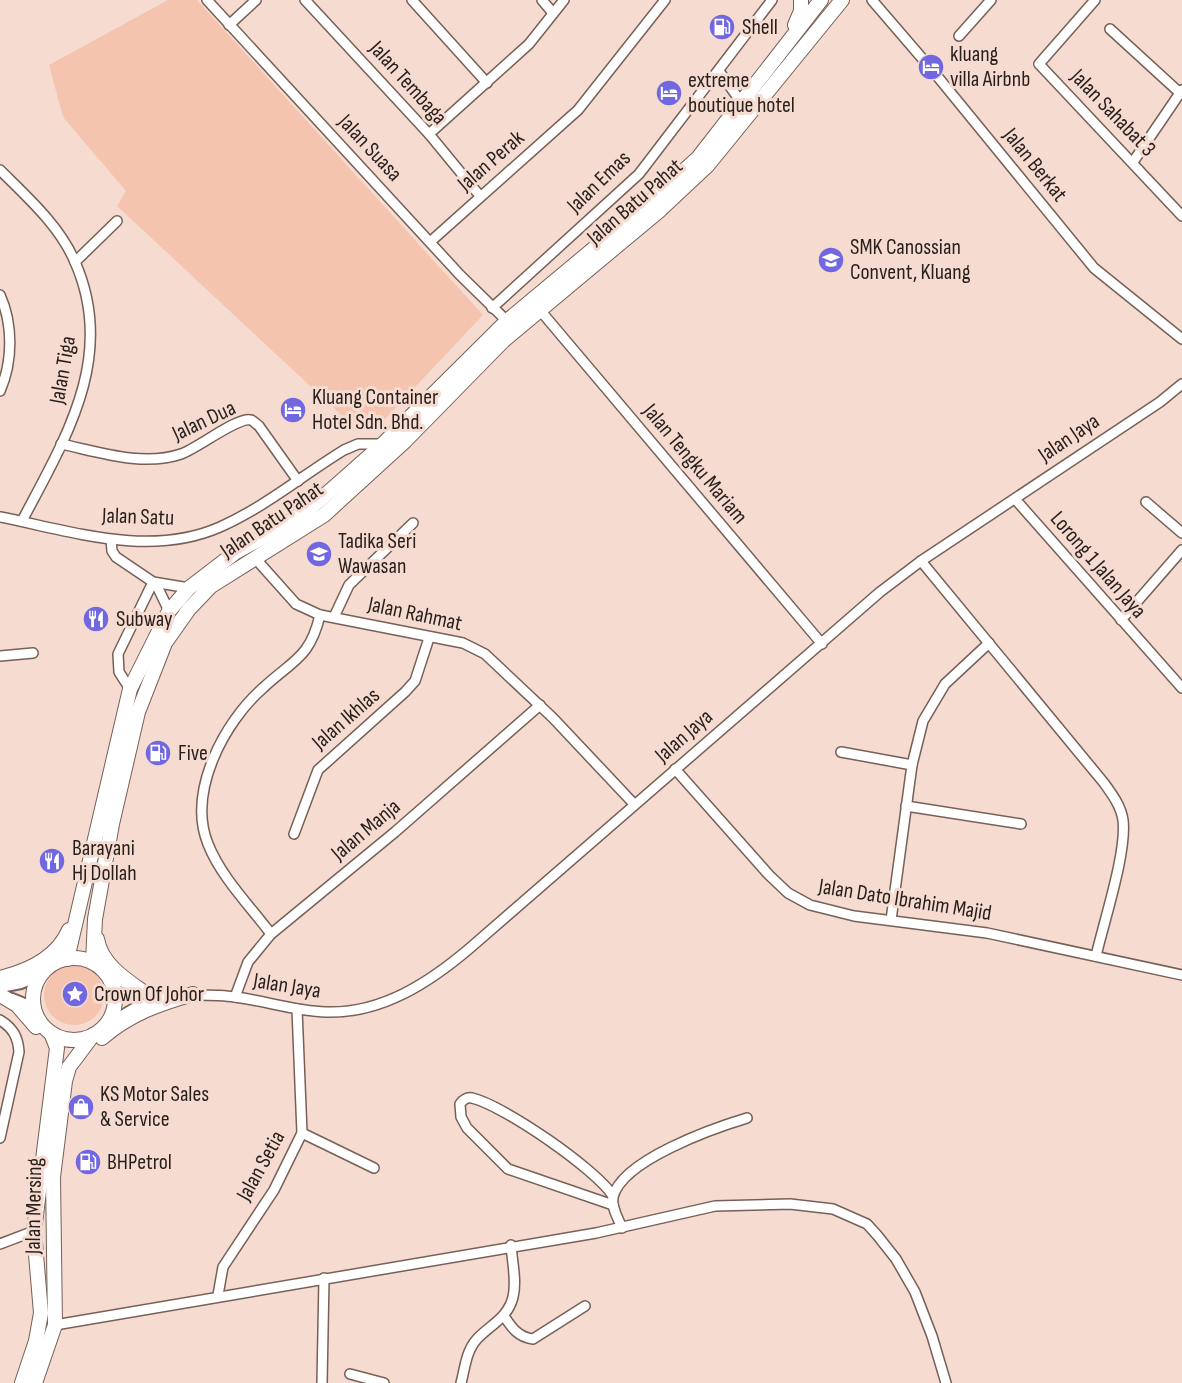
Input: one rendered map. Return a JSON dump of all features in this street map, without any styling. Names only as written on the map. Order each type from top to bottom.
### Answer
[{"type":"highway","points":[[790,38],[801,11],[801,0]]},
{"type":"highway","points":[[820,27],[825,12],[822,0]]},
{"type":"highway","name":"Jalan Batu Pahat","points":[[67,958],[130,689],[169,611],[189,588],[236,552],[282,527],[314,505],[383,444],[507,321],[698,158],[822,0]]},
{"type":"highway","name":"Jalan Batu Pahat","points":[[93,962],[95,919],[112,824],[138,712],[165,643],[189,609],[211,586],[324,515],[539,309],[660,210],[707,166],[842,0]]},
{"type":"highway","points":[[0,978],[36,966],[57,950],[65,939],[80,905]]},
{"type":"highway","points":[[95,919],[97,943],[102,954],[120,975],[142,991]]},
{"type":"highway","points":[[22,1383],[36,1341],[41,1314],[34,1231],[57,1048],[51,1033],[37,1017],[34,1008],[36,984],[42,974],[57,961],[80,958],[93,962],[108,976],[114,988],[115,1002],[112,1015],[99,1031],[72,1040],[51,1033]]},
{"type":"highway","points":[[63,1098],[76,1068],[92,1047],[112,1030],[134,1014],[153,1005],[193,994]]},
{"type":"highway","points":[[0,995],[26,1013],[45,1039],[55,1064]]},
{"type":"highway","name":"Jalan Mersing","points":[[35,1383],[55,1325],[53,1177],[63,1098],[69,1066],[99,1031]]},
{"type":"main road","points":[[0,987],[21,984],[42,974]]},
{"type":"main road","points":[[0,995],[34,1008]]},
{"type":"street","name":"Jalan Suasa","points":[[207,0],[430,242],[507,321]]},
{"type":"street","points":[[229,25],[256,0]]},
{"type":"street","name":"Jalan Tembaga","points":[[305,0],[429,134],[480,196]]},
{"type":"street","points":[[412,0],[487,83]]},
{"type":"street","points":[[542,0],[553,13]]},
{"type":"street","points":[[429,134],[522,51],[564,0]]},
{"type":"street","name":"Jalan Perak","points":[[430,242],[578,110],[665,0]]},
{"type":"street","name":"Jalan Emas","points":[[492,308],[639,174],[772,0]]},
{"type":"street","points":[[959,36],[991,0]]},
{"type":"street","name":"Jalan Sahabat 3","points":[[1095,0],[1039,64],[1182,216]]},
{"type":"street","name":"Jalan Berkat","points":[[875,1],[1094,268],[1182,339]]},
{"type":"street","points":[[1110,28],[1181,91],[1133,162]]},
{"type":"street","points":[[719,70],[741,102]]},
{"type":"street","name":"Jalan Tiga","points":[[0,170],[59,234],[75,262],[87,302],[89,357],[77,412],[22,521]]},
{"type":"street","points":[[75,262],[117,221]]},
{"type":"street","points":[[0,295],[10,339],[7,371],[0,391]]},
{"type":"street","name":"Jalan Tengku Mariam","points":[[539,309],[822,644]]},
{"type":"street","name":"Jalan Jaya","points":[[108,976],[142,991],[235,997],[297,1009],[348,1012],[393,999],[423,983],[470,948],[880,592],[921,561],[1161,402],[1182,384]]},
{"type":"street","name":"Jalan Dua","points":[[61,444],[136,458],[170,458],[200,446],[242,420],[251,420],[259,426],[298,481]]},
{"type":"street","name":"Jalan Satu","points":[[0,516],[111,540],[177,540],[197,535],[245,514],[351,447],[370,443],[383,444]]},
{"type":"street","name":"Lorong 1 Jalan Jaya","points":[[1015,499],[1151,656],[1182,688]]},
{"type":"street","points":[[1146,502],[1182,533]]},
{"type":"street","points":[[334,617],[353,580],[413,523]]},
{"type":"street","points":[[111,540],[112,551],[116,557],[154,583],[189,588]]},
{"type":"street","points":[[1121,620],[1182,550]]},
{"type":"street","name":"Jalan Rahmat","points":[[255,558],[296,604],[320,615],[463,643],[485,654],[540,705],[634,804]]},
{"type":"street","points":[[921,561],[1104,783],[1121,812],[1123,843],[1096,956]]},
{"type":"street","points":[[154,583],[169,611]]},
{"type":"street","points":[[130,689],[119,672],[118,654],[154,583]]},
{"type":"street","points":[[271,934],[219,865],[207,843],[202,820],[204,793],[215,757],[234,721],[246,704],[310,646],[320,615]]},
{"type":"street","name":"Jalan Ikhlas","points":[[294,834],[318,770],[415,681],[429,638]]},
{"type":"street","points":[[891,920],[918,736],[928,708],[945,684],[989,643]]},
{"type":"street","points":[[0,656],[33,653]]},
{"type":"street","name":"Jalan Manja","points":[[235,997],[248,962],[271,934],[395,832],[540,705]]},
{"type":"street","points":[[841,752],[912,765]]},
{"type":"street","name":"Jalan Dato Ibrahim Majid","points":[[675,770],[769,875],[788,893],[810,905],[828,911],[987,933],[1182,975]]},
{"type":"street","points":[[906,806],[1022,824]]},
{"type":"street","name":"Jalan Jaya","points":[[99,1031],[136,1007],[179,994]]},
{"type":"street","name":"Jalan Setia","points":[[218,1295],[222,1267],[274,1190],[302,1133],[297,1009]]},
{"type":"street","points":[[0,1020],[14,1032],[19,1052],[3,1109],[0,1138]]},
{"type":"street","points":[[613,1201],[513,1172],[503,1166],[467,1128],[461,1117],[460,1104],[472,1098],[502,1112],[574,1157],[602,1181],[613,1201],[622,1228]]},
{"type":"street","points":[[613,1201],[623,1180],[640,1166],[712,1129],[747,1118]]},
{"type":"street","points":[[302,1133],[374,1168]]},
{"type":"street","points":[[55,1325],[218,1295],[622,1228],[698,1209],[732,1204],[812,1205],[833,1209],[854,1217],[867,1224],[877,1235],[908,1277],[928,1323],[946,1383]]},
{"type":"street","points":[[0,1244],[34,1231]]},
{"type":"street","points":[[461,1383],[469,1351],[476,1340],[504,1316],[514,1289],[511,1245]]},
{"type":"street","points":[[322,1383],[324,1278]]},
{"type":"street","points":[[504,1316],[516,1332],[524,1338],[533,1339],[585,1306]]},
{"type":"street","points":[[350,1374],[384,1383]]},
{"type":"shaded area","points":[[168,0],[197,0],[483,315],[383,421],[351,424],[117,206],[126,191],[63,117],[49,65]]},
{"type":"shaded area","points":[[68,965],[80,965],[91,970],[99,978],[104,995],[102,1007],[91,1020],[80,1025],[68,1025],[57,1020],[49,1012],[44,1001],[44,989],[49,978],[57,970]]},
{"type":"place","name":"Shell","points":[[722,27]]},
{"type":"place","name":"kluang villa Airbnb","points":[[931,67]]},
{"type":"place","name":"extreme boutique hotel","points":[[669,93]]},
{"type":"place","name":"SMK Canossian Convent, Kluang","points":[[831,260]]},
{"type":"place","name":"Kluang Container Hotel Sdn. Bhd.","points":[[293,410]]},
{"type":"place","name":"Tadika Seri Wawasan","points":[[319,554]]},
{"type":"place","name":"Subway","points":[[96,619]]},
{"type":"place","name":"Five","points":[[158,753]]},
{"type":"place","name":"Barayani Hj Dollah","points":[[52,861]]},
{"type":"place","name":"Crown Of Johor","points":[[75,994]]},
{"type":"place","name":"KS Motor Sales & Service","points":[[81,1107]]},
{"type":"place","name":"BHPetrol","points":[[88,1162]]}]
